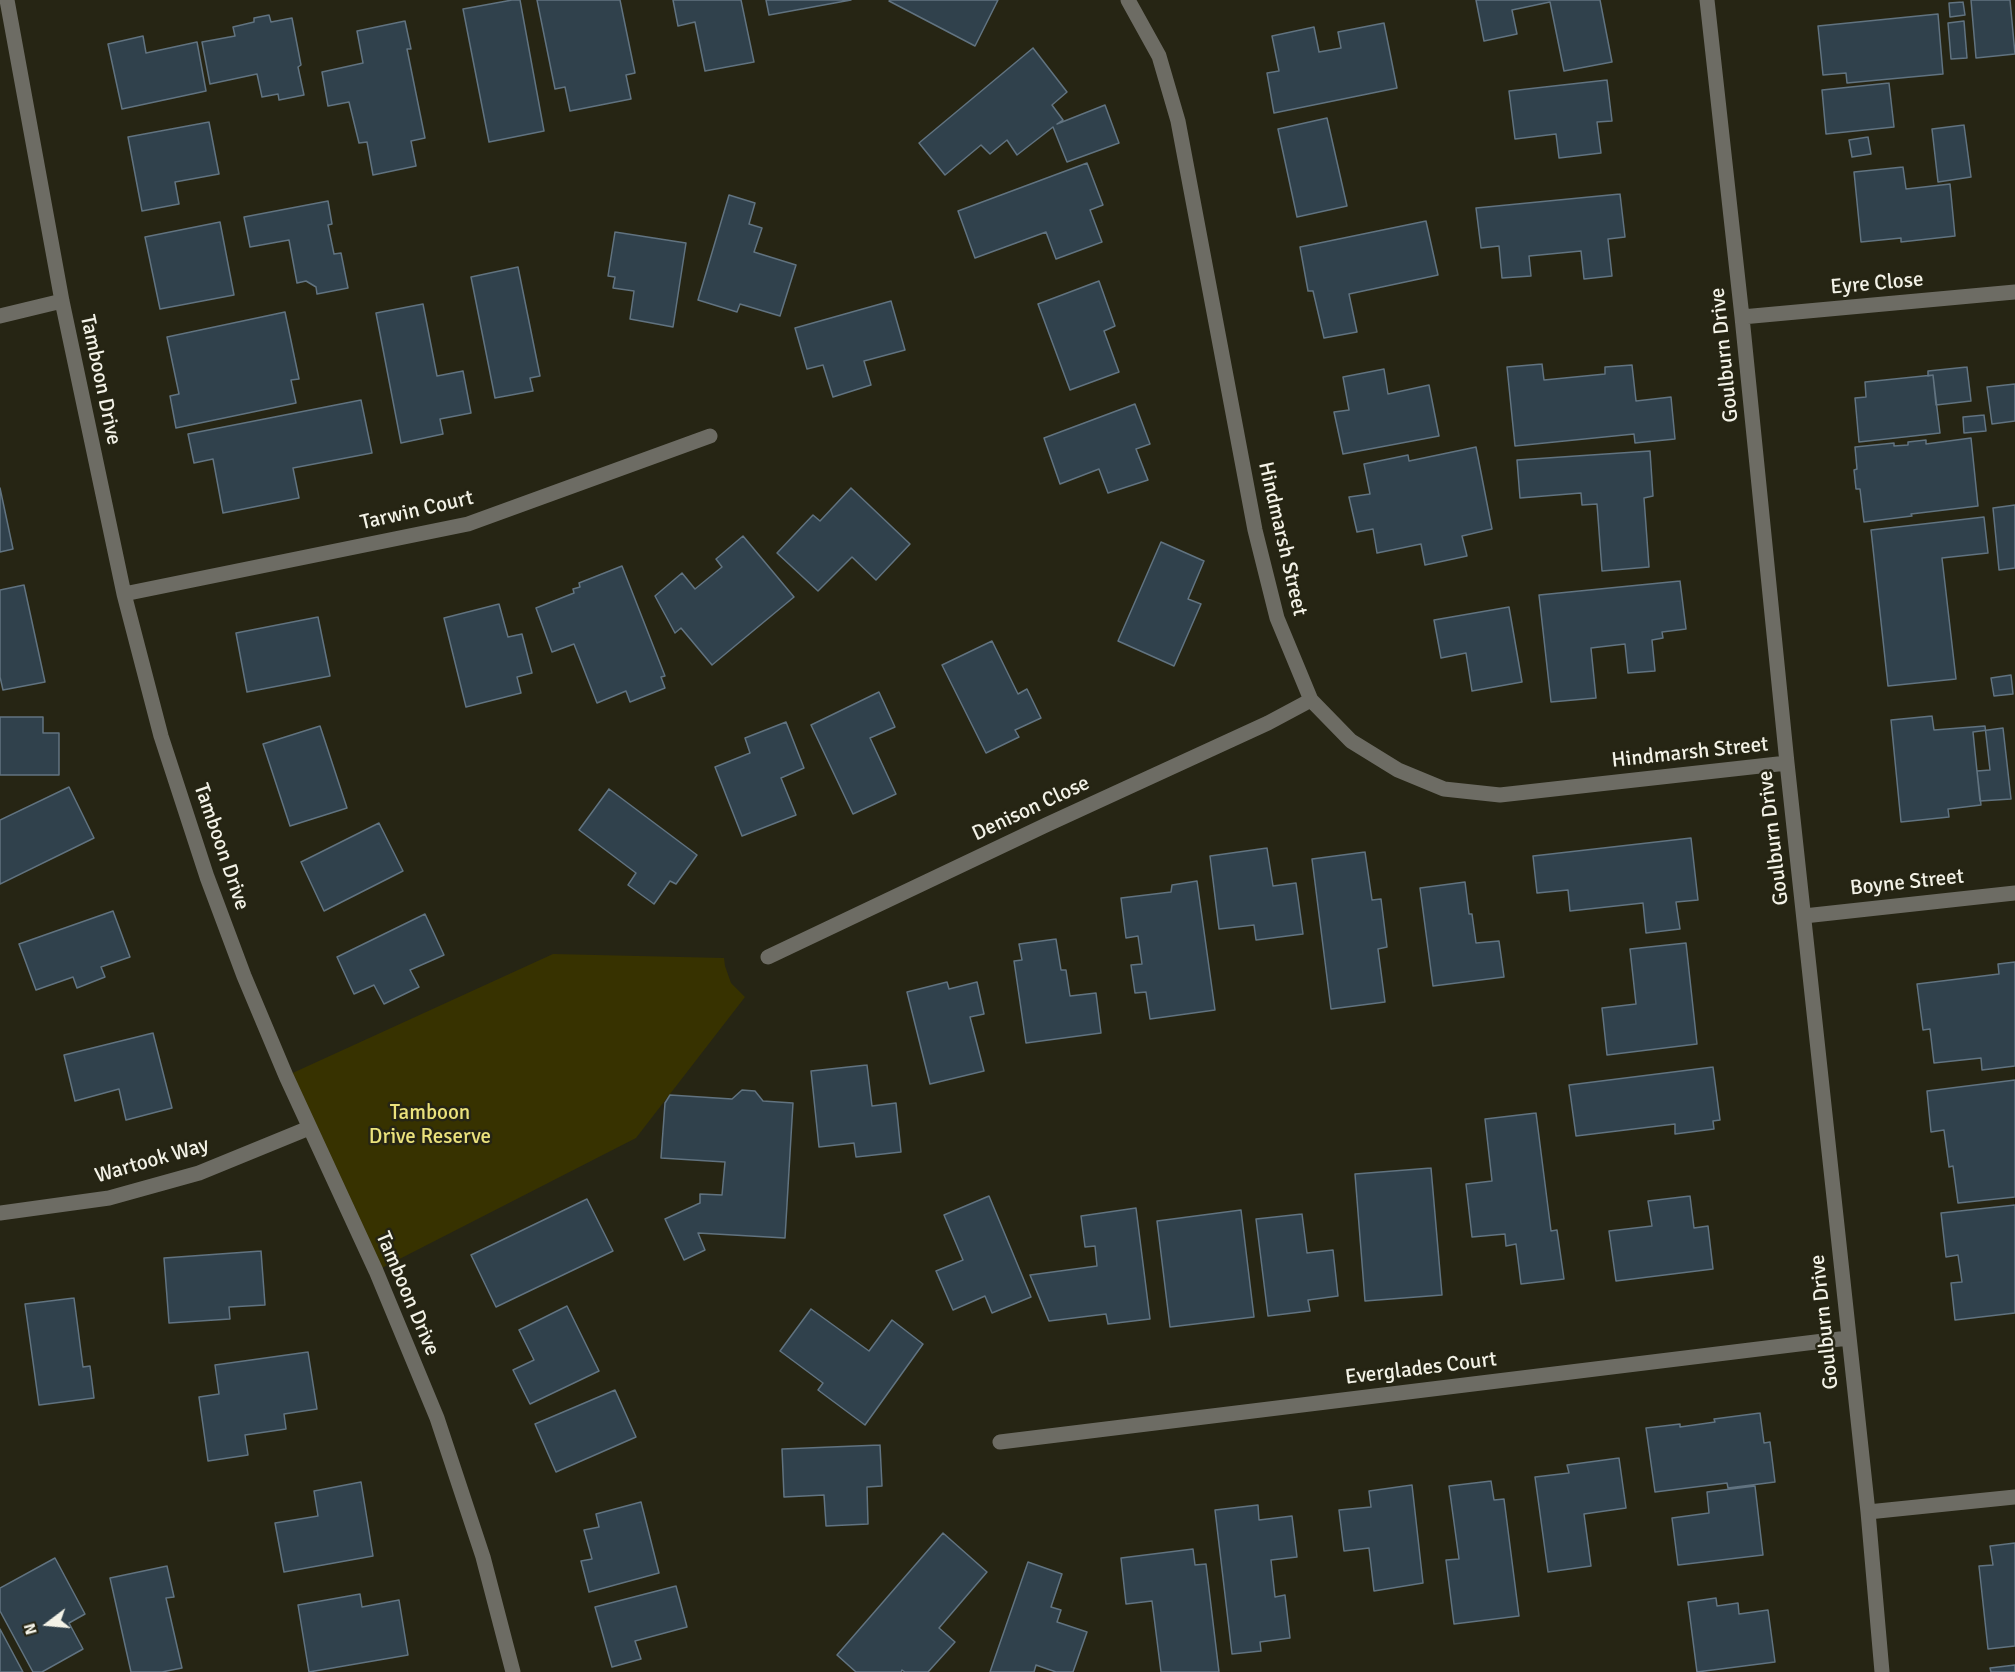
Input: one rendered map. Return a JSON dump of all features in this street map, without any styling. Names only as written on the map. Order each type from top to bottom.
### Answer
[{"type":"street","name":"Tamboon Drive","points":[[7,0],[62,301],[124,594],[161,736],[207,877],[244,976],[309,1128],[376,1270],[437,1418],[483,1557],[513,1672]]},
{"type":"street","name":"Hindmarsh Street","points":[[1128,0],[1159,56],[1178,121],[1255,530],[1277,618],[1311,700],[1351,741],[1398,770],[1444,789],[1500,795],[1787,763]]},
{"type":"street","name":"Goulburn Drive","points":[[1707,0],[1868,1512],[1882,1672]]},
{"type":"street","name":"Eyre Close","points":[[1742,317],[2015,292]]},
{"type":"street","points":[[0,316],[62,301]]},
{"type":"street","name":"Tarwin Court","points":[[124,594],[468,524],[710,436]]},
{"type":"street","name":"Denison Close","points":[[768,957],[1268,723],[1311,700]]},
{"type":"street","name":"Boyne Street","points":[[1804,916],[2015,893]]},
{"type":"street","name":"Wartook Way","points":[[0,1213],[110,1198],[199,1173],[309,1128]]},
{"type":"street","name":"Everglades Court","points":[[1000,1442],[1848,1338]]},
{"type":"street","points":[[1868,1512],[2015,1497]]},
{"type":"green space","name":"Tamboon Drive Reserve","points":[[553,954],[724,958],[731,983],[745,997],[636,1138],[376,1271],[286,1076]]},
{"type":"building","points":[[520,0],[544,131],[489,142],[463,9]]},
{"type":"building","points":[[537,0],[620,0],[635,73],[626,75],[631,99],[570,111],[565,87],[555,89]]},
{"type":"building","points":[[673,0],[741,0],[754,62],[705,71],[695,22],[678,26]]},
{"type":"building","points":[[766,0],[851,0],[769,15]]},
{"type":"building","points":[[890,0],[998,0],[975,46]]},
{"type":"building","points":[[1476,0],[1600,0],[1612,62],[1564,71],[1550,2],[1512,10],[1517,34],[1484,41]]},
{"type":"building","points":[[1971,0],[2010,0],[2015,54],[1976,58]]},
{"type":"building","points":[[1963,2],[1965,15],[1950,17],[1949,3]]},
{"type":"building","points":[[1938,14],[1943,74],[1847,83],[1846,73],[1823,75],[1818,26]]},
{"type":"building","points":[[269,15],[271,22],[292,18],[304,95],[279,100],[278,94],[262,97],[257,74],[210,84],[202,42],[235,36],[233,27],[254,22],[254,18]]},
{"type":"building","points":[[405,21],[411,49],[407,49],[425,138],[411,141],[416,166],[373,175],[367,142],[359,143],[349,102],[328,106],[322,72],[363,63],[357,31]]},
{"type":"building","points":[[1964,21],[1967,58],[1951,59],[1948,23]]},
{"type":"building","points":[[1384,23],[1397,88],[1274,113],[1267,73],[1279,71],[1272,36],[1314,27],[1319,52],[1341,48],[1338,32]]},
{"type":"building","points":[[143,36],[146,53],[197,42],[206,91],[122,109],[108,44]]},
{"type":"building","points":[[1033,48],[1067,92],[1052,105],[1063,120],[1057,124],[1105,105],[1119,143],[1067,162],[1053,127],[1017,155],[1007,140],[990,154],[981,145],[945,175],[919,143]]},
{"type":"building","points":[[1607,80],[1612,121],[1597,122],[1601,153],[1559,158],[1556,134],[1515,139],[1509,91]]},
{"type":"building","points":[[1889,83],[1894,127],[1826,134],[1822,90]]},
{"type":"building","points":[[1327,118],[1347,206],[1297,217],[1278,129]]},
{"type":"building","points":[[209,122],[219,174],[175,182],[179,204],[142,211],[128,137]]},
{"type":"building","points":[[1964,125],[1971,177],[1938,182],[1932,129]]},
{"type":"building","points":[[1868,137],[1871,154],[1852,157],[1849,140]]},
{"type":"building","points":[[1087,163],[1103,205],[1090,210],[1102,242],[1056,259],[1046,232],[975,258],[958,211]]},
{"type":"building","points":[[1903,167],[1906,189],[1950,184],[1955,236],[1901,242],[1901,238],[1861,242],[1854,172]]},
{"type":"building","points":[[1620,194],[1625,237],[1608,239],[1612,276],[1584,279],[1581,251],[1529,256],[1531,276],[1502,278],[1499,246],[1481,248],[1476,208]]},
{"type":"building","points":[[729,195],[755,203],[749,224],[762,228],[754,252],[796,265],[780,316],[740,304],[737,312],[698,300]]},
{"type":"building","points":[[328,201],[332,224],[328,225],[334,254],[341,253],[348,288],[317,294],[316,287],[306,281],[297,283],[289,240],[250,247],[244,217]]},
{"type":"building","points":[[1426,221],[1438,275],[1349,294],[1357,332],[1324,338],[1313,291],[1308,291],[1300,247]]},
{"type":"building","points":[[220,222],[234,295],[160,309],[145,237]]},
{"type":"building","points":[[615,232],[686,243],[673,327],[630,319],[634,291],[613,288],[615,277],[608,276]]},
{"type":"building","points":[[518,267],[540,376],[530,378],[533,391],[495,398],[471,277]]},
{"type":"building","points":[[1099,281],[1115,326],[1104,331],[1119,372],[1070,390],[1038,304]]},
{"type":"building","points":[[891,301],[905,350],[864,361],[871,385],[833,397],[823,365],[807,369],[795,328]]},
{"type":"building","points":[[423,304],[437,376],[463,371],[471,413],[440,419],[443,434],[401,443],[376,313]]},
{"type":"building","points":[[285,312],[299,379],[291,380],[296,403],[176,428],[170,396],[179,394],[167,337]]},
{"type":"building","points":[[1542,364],[1544,380],[1605,374],[1605,367],[1632,365],[1636,401],[1671,397],[1675,439],[1635,443],[1634,434],[1515,446],[1507,367]]},
{"type":"building","points":[[1967,367],[1971,401],[1936,405],[1933,375],[1928,376],[1928,371]]},
{"type":"building","points":[[1384,369],[1388,394],[1429,385],[1439,436],[1343,454],[1334,412],[1349,410],[1343,377]]},
{"type":"building","points":[[1933,375],[1940,433],[1859,442],[1855,398],[1866,397],[1865,382]]},
{"type":"building","points":[[2015,384],[2015,421],[1992,424],[1987,387]]},
{"type":"building","points":[[361,400],[372,453],[293,468],[299,498],[223,513],[213,459],[194,463],[188,434]]},
{"type":"building","points":[[1135,404],[1150,444],[1136,449],[1148,480],[1108,493],[1099,469],[1060,484],[1044,438]]},
{"type":"building","points":[[1984,415],[1986,431],[1964,433],[1963,417]]},
{"type":"building","points":[[1971,438],[1978,506],[1864,522],[1860,489],[1856,489],[1855,447],[1894,443],[1894,446],[1908,445],[1908,442],[1926,440],[1926,444]]},
{"type":"building","points":[[1476,447],[1492,529],[1462,536],[1467,556],[1425,565],[1421,544],[1377,553],[1373,529],[1357,532],[1349,497],[1370,494],[1364,464],[1408,455],[1409,461]]},
{"type":"building","points":[[1650,451],[1653,496],[1644,498],[1649,567],[1602,571],[1597,504],[1582,505],[1581,493],[1520,498],[1517,460]]},
{"type":"building","points":[[0,488],[13,549],[0,552]]},
{"type":"building","points":[[851,488],[910,544],[876,580],[852,557],[818,591],[777,553],[813,515],[820,521]]},
{"type":"building","points":[[2015,505],[2015,568],[1999,570],[1993,508]]},
{"type":"building","points":[[1984,517],[1988,553],[1942,558],[1956,679],[1888,686],[1871,530]]},
{"type":"building","points":[[743,536],[794,597],[712,665],[681,628],[675,633],[655,596],[682,573],[695,589],[722,567],[716,559]]},
{"type":"building","points":[[1161,542],[1204,561],[1188,599],[1201,604],[1174,666],[1118,641]]},
{"type":"building","points":[[622,566],[665,676],[661,677],[665,688],[630,702],[626,691],[597,703],[574,644],[552,652],[536,608],[574,593],[573,589],[580,587],[579,583]]},
{"type":"building","points":[[1680,581],[1686,629],[1662,632],[1663,638],[1652,640],[1655,671],[1628,673],[1625,644],[1591,648],[1596,698],[1551,702],[1539,595]]},
{"type":"building","points":[[24,585],[45,682],[3,690],[0,677],[0,590]]},
{"type":"building","points":[[499,604],[508,637],[522,634],[532,673],[517,677],[521,693],[466,707],[444,618]]},
{"type":"building","points":[[1509,607],[1522,682],[1472,691],[1466,653],[1441,658],[1434,620]]},
{"type":"building","points":[[318,617],[330,676],[247,692],[236,633]]},
{"type":"building","points":[[992,641],[1018,694],[1027,689],[1041,718],[1015,730],[1019,737],[986,753],[942,665]]},
{"type":"building","points":[[2011,675],[2013,694],[1994,696],[1991,678]]},
{"type":"building","points":[[879,692],[895,727],[870,738],[896,794],[853,814],[811,725]]},
{"type":"building","points":[[1932,716],[1934,730],[1985,726],[1990,770],[1977,771],[1981,805],[1948,809],[1949,817],[1901,822],[1891,720]]},
{"type":"building","points":[[0,717],[43,717],[43,733],[59,733],[59,775],[0,775]]},
{"type":"building","points":[[786,722],[804,768],[781,778],[796,815],[742,836],[715,767],[750,753],[745,738]]},
{"type":"building","points":[[320,726],[347,808],[290,826],[263,744]]},
{"type":"building","points":[[2003,728],[2011,799],[1980,801],[1973,732]]},
{"type":"building","points":[[69,787],[94,838],[0,884],[0,820]]},
{"type":"building","points":[[609,789],[697,855],[676,884],[670,881],[654,904],[628,885],[636,873],[579,830]]},
{"type":"building","points":[[379,823],[403,871],[324,911],[301,862]]},
{"type":"building","points":[[1691,838],[1698,900],[1676,902],[1680,929],[1646,933],[1643,903],[1570,911],[1568,890],[1537,893],[1533,856]]},
{"type":"building","points":[[1267,848],[1273,886],[1296,883],[1303,934],[1256,940],[1254,925],[1219,929],[1210,856]]},
{"type":"building","points":[[1365,852],[1372,900],[1381,899],[1387,947],[1378,949],[1385,1002],[1331,1009],[1312,859]]},
{"type":"building","points":[[1197,881],[1215,1010],[1150,1019],[1146,992],[1135,993],[1131,965],[1142,964],[1138,936],[1126,938],[1121,898],[1171,892],[1172,885]]},
{"type":"building","points":[[1465,882],[1476,943],[1499,941],[1504,977],[1433,986],[1420,888]]},
{"type":"building","points":[[113,911],[130,957],[101,967],[105,977],[77,988],[73,977],[36,990],[19,944]]},
{"type":"building","points":[[425,914],[444,955],[410,970],[419,987],[384,1004],[374,985],[354,994],[337,957]]},
{"type":"building","points":[[1056,939],[1061,970],[1066,970],[1070,996],[1096,993],[1101,1033],[1026,1043],[1014,961],[1022,960],[1019,944]]},
{"type":"building","points":[[1686,943],[1697,1044],[1607,1055],[1602,1008],[1636,1004],[1630,949]]},
{"type":"building","points":[[2015,962],[2015,1066],[1982,1070],[1981,1058],[1934,1063],[1930,1029],[1923,1030],[1917,984],[1999,974],[1998,964]]},
{"type":"building","points":[[947,982],[949,989],[977,982],[984,1014],[970,1017],[984,1071],[930,1084],[907,992]]},
{"type":"building","points":[[153,1033],[172,1108],[126,1120],[119,1089],[75,1101],[64,1055]]},
{"type":"building","points":[[867,1065],[872,1106],[896,1103],[901,1152],[856,1157],[854,1143],[819,1147],[811,1071]]},
{"type":"building","points":[[1713,1067],[1720,1120],[1713,1121],[1714,1129],[1675,1134],[1675,1124],[1576,1136],[1569,1085]]},
{"type":"building","points":[[2015,1080],[2015,1197],[1958,1203],[1953,1166],[1949,1167],[1944,1130],[1931,1132],[1927,1091]]},
{"type":"building","points":[[742,1090],[755,1091],[763,1101],[793,1103],[785,1238],[698,1233],[705,1250],[684,1260],[665,1219],[700,1203],[700,1194],[722,1195],[725,1162],[661,1158],[665,1103],[670,1095],[732,1099]]},
{"type":"building","points":[[1536,1113],[1551,1231],[1557,1230],[1564,1279],[1521,1284],[1516,1244],[1506,1246],[1505,1234],[1472,1237],[1466,1184],[1492,1181],[1485,1119]]},
{"type":"building","points":[[1431,1168],[1442,1295],[1365,1301],[1355,1174]]},
{"type":"building","points":[[989,1196],[1031,1297],[992,1313],[985,1296],[953,1310],[936,1271],[963,1260],[944,1215]]},
{"type":"building","points":[[1690,1196],[1694,1228],[1708,1226],[1713,1269],[1616,1281],[1609,1231],[1652,1226],[1648,1201]]},
{"type":"building","points":[[587,1199],[613,1251],[496,1307],[471,1255]]},
{"type":"building","points":[[2015,1205],[2015,1313],[1955,1320],[1951,1283],[1962,1282],[1958,1255],[1946,1257],[1941,1213]]},
{"type":"building","points":[[1136,1208],[1150,1319],[1108,1324],[1106,1314],[1049,1321],[1030,1275],[1097,1266],[1095,1246],[1085,1247],[1081,1216]]},
{"type":"building","points":[[1241,1210],[1254,1317],[1170,1327],[1157,1221]]},
{"type":"building","points":[[1302,1214],[1307,1253],[1333,1250],[1338,1296],[1308,1300],[1310,1311],[1268,1316],[1256,1219]]},
{"type":"building","points":[[261,1251],[265,1305],[229,1307],[230,1319],[169,1323],[164,1258]]},
{"type":"building","points":[[74,1298],[83,1367],[90,1366],[94,1398],[39,1405],[25,1304]]},
{"type":"building","points":[[567,1306],[599,1371],[530,1404],[513,1370],[534,1360],[519,1330]]},
{"type":"building","points":[[811,1309],[869,1351],[892,1320],[923,1344],[865,1425],[818,1390],[823,1383],[780,1351]]},
{"type":"building","points":[[308,1352],[317,1409],[284,1414],[286,1429],[245,1435],[248,1455],[208,1461],[199,1397],[219,1394],[215,1365]]},
{"type":"building","points":[[615,1390],[636,1437],[556,1472],[535,1424]]},
{"type":"building","points":[[1760,1413],[1764,1443],[1770,1442],[1775,1482],[1728,1488],[1727,1483],[1655,1492],[1646,1428],[1680,1424],[1680,1427],[1715,1422],[1714,1419]]},
{"type":"building","points":[[880,1445],[882,1486],[867,1487],[868,1524],[826,1526],[824,1495],[784,1497],[782,1449]]},
{"type":"building","points":[[1619,1458],[1626,1508],[1584,1514],[1591,1566],[1548,1572],[1535,1477],[1569,1473],[1567,1465]]},
{"type":"building","points":[[1491,1481],[1494,1500],[1504,1499],[1519,1616],[1454,1624],[1446,1560],[1459,1559],[1449,1486]]},
{"type":"building","points":[[361,1482],[373,1556],[284,1572],[275,1523],[318,1516],[314,1491]]},
{"type":"building","points":[[1412,1485],[1423,1583],[1374,1591],[1369,1548],[1344,1551],[1339,1510],[1371,1507],[1369,1491]]},
{"type":"building","points":[[1755,1486],[1763,1555],[1678,1565],[1672,1518],[1709,1513],[1707,1492]]},
{"type":"building","points":[[641,1502],[659,1573],[589,1592],[581,1561],[592,1559],[584,1530],[599,1527],[596,1514]]},
{"type":"building","points":[[1258,1505],[1259,1520],[1292,1516],[1297,1557],[1271,1560],[1275,1597],[1285,1595],[1290,1638],[1260,1642],[1261,1651],[1232,1654],[1215,1510]]},
{"type":"building","points":[[943,1533],[987,1572],[939,1628],[955,1642],[928,1672],[902,1670],[901,1672],[856,1672],[837,1655]]},
{"type":"building","points":[[2015,1543],[2015,1646],[1988,1649],[1979,1566],[1993,1565],[1990,1546]]},
{"type":"building","points":[[1193,1549],[1195,1565],[1206,1564],[1219,1672],[1161,1672],[1152,1601],[1126,1604],[1121,1558]]},
{"type":"building","points":[[55,1558],[85,1614],[69,1623],[83,1649],[42,1672],[33,1672],[0,1611],[0,1588]]},
{"type":"building","points":[[1028,1562],[1062,1574],[1051,1607],[1061,1610],[1057,1622],[1087,1632],[1073,1672],[1056,1672],[1036,1665],[1034,1672],[990,1672]]},
{"type":"building","points":[[167,1566],[174,1597],[166,1598],[182,1668],[162,1672],[131,1672],[110,1578]]},
{"type":"building","points":[[676,1586],[687,1627],[635,1641],[641,1659],[612,1667],[595,1607]]},
{"type":"building","points":[[360,1594],[362,1607],[399,1600],[408,1655],[309,1672],[298,1605]]},
{"type":"building","points":[[1716,1598],[1717,1606],[1738,1603],[1739,1614],[1768,1610],[1775,1662],[1697,1672],[1688,1602]]},
{"type":"building","points":[[0,1629],[23,1672],[0,1672]]},
{"type":"building","points":[[2015,1665],[2015,1672],[1991,1672],[1990,1668]]}]
